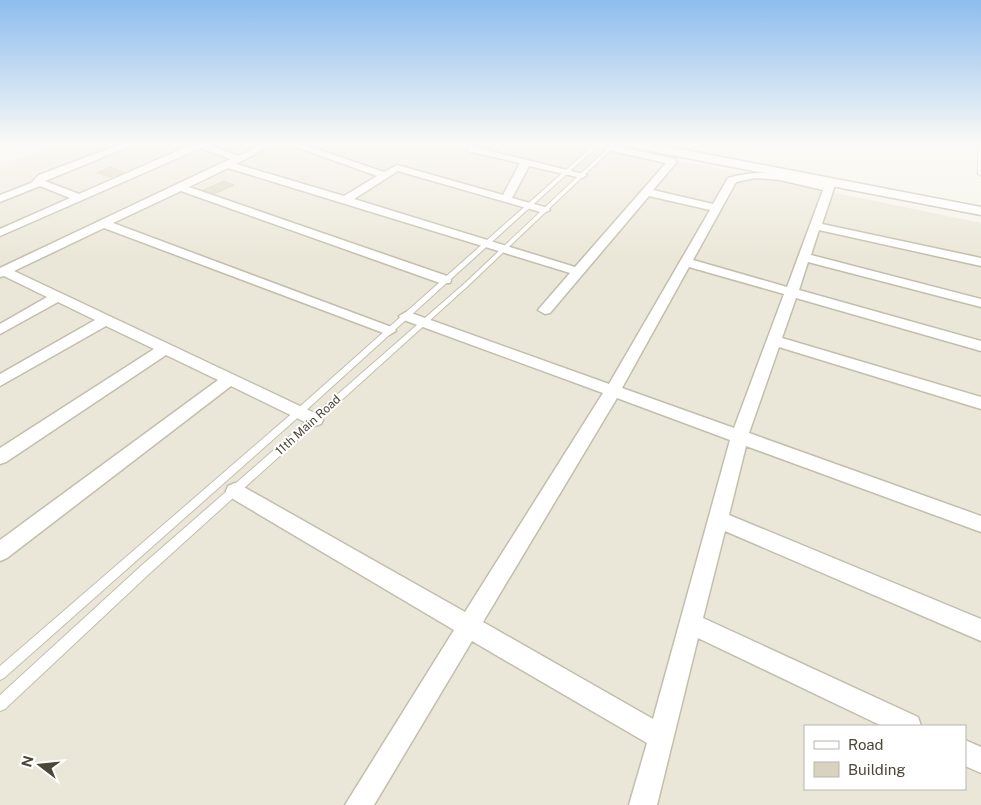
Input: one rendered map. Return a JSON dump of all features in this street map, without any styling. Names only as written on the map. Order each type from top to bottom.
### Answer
[{"type":"street","points":[[0,199],[39,182],[79,198]]},
{"type":"street","points":[[0,233],[116,182]]},
{"type":"street","points":[[2,272],[191,182]]},
{"type":"street","points":[[288,182],[344,201],[579,272]]},
{"type":"street","points":[[344,201],[374,182]]},
{"type":"street","points":[[447,182],[544,210]]},
{"type":"street","points":[[506,198],[515,182]]},
{"type":"street","points":[[545,310],[656,182]]},
{"type":"street","points":[[359,805],[613,391],[731,182]]},
{"type":"street","points":[[804,182],[830,185]]},
{"type":"street","points":[[814,182],[981,211]]},
{"type":"street","points":[[643,805],[740,435],[830,185]]},
{"type":"street","points":[[180,187],[446,280]]},
{"type":"street","points":[[647,192],[715,208]]},
{"type":"street","points":[[102,223],[389,331]]},
{"type":"street","points":[[815,226],[981,262]]},
{"type":"street","points":[[803,258],[981,303]]},
{"type":"street","points":[[685,262],[790,294],[981,346]]},
{"type":"street","points":[[2,272],[107,319],[315,420]]},
{"type":"street","points":[[0,330],[58,296]]},
{"type":"street","points":[[406,316],[740,435],[981,524]]},
{"type":"street","points":[[0,381],[107,319]]},
{"type":"street","points":[[774,340],[981,403]]},
{"type":"street","points":[[0,457],[166,348]]},
{"type":"street","points":[[0,552],[230,379]]},
{"type":"street","points":[[235,491],[364,568],[469,625],[661,737]]},
{"type":"street","points":[[718,519],[981,630]]},
{"type":"street","points":[[690,623],[907,725]]},
{"type":"street","points":[[966,752],[981,760]]},
{"type":"lane","name":"11th Main Road","points":[[0,674],[556,182]]},
{"type":"lane","name":"11th Main Road","points":[[0,704],[422,323],[575,182]]},
{"type":"shaded area","points":[[0,182],[781,182],[981,223],[981,805],[0,805]]},
{"type":"building","points":[[223,182],[234,185],[212,195],[201,191]]}]
